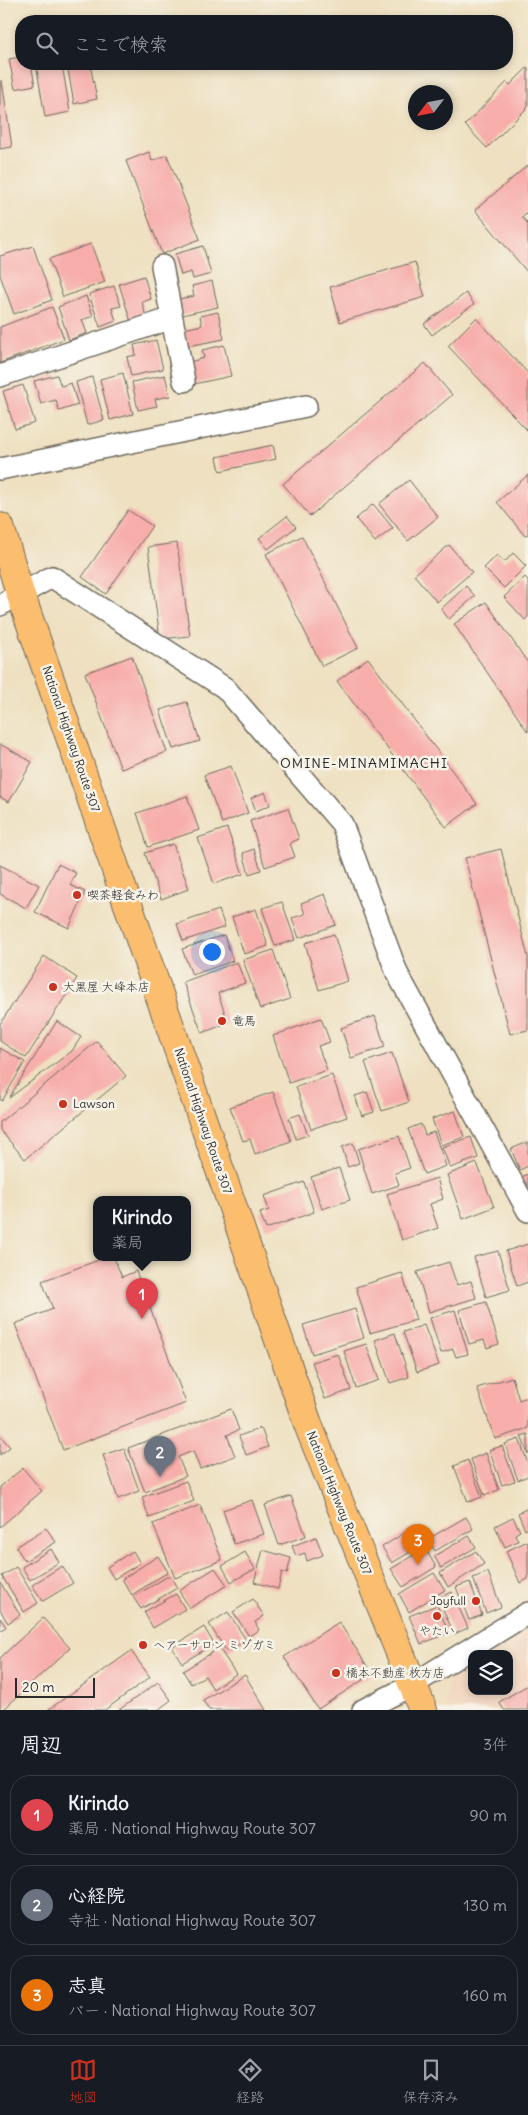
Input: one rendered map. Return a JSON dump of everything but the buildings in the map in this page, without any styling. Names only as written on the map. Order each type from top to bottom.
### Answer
[{"type":"highway","name":"National Highway Route 307","points":[[0,527],[10,599],[309,1427],[422,1710]]},
{"type":"street","points":[[162,266],[184,381]]},
{"type":"street","points":[[0,376],[172,318]]},
{"type":"street","points":[[0,469],[306,406]]},
{"type":"street","points":[[10,599],[52,578],[225,688],[342,824],[397,973],[528,1211]]},
{"type":"street","points":[[363,1710],[412,1685],[528,1613]]},
{"type":"shaded area","points":[[528,1630],[528,1710],[448,1710],[445,1703],[449,1678],[468,1666],[468,1695],[513,1695],[513,1650],[496,1650]]},
{"type":"place","name":"喫茶軽食みわ","points":[[77,895]]},
{"type":"place","name":"大黒屋 大峰本店","points":[[53,987]]},
{"type":"place","name":"竜馬","points":[[222,1021]]},
{"type":"place","name":"Lawson","points":[[63,1104]]},
{"type":"place","name":"Kirindo","points":[[142,1319]]},
{"type":"place","name":"心経院","points":[[160,1477]]},
{"type":"place","name":"志真","points":[[418,1565]]},
{"type":"place","name":"Joyfull","points":[[476,1601]]},
{"type":"place","name":"やたい","points":[[437,1616]]},
{"type":"place","name":"ヘアーサロン ミゾガミ","points":[[143,1645]]},
{"type":"place","name":"橋本不動産 枚方店","points":[[336,1673]]},
{"type":"district","name":"OMINE-MINAMIMACHI","points":[[364,763]]}]
